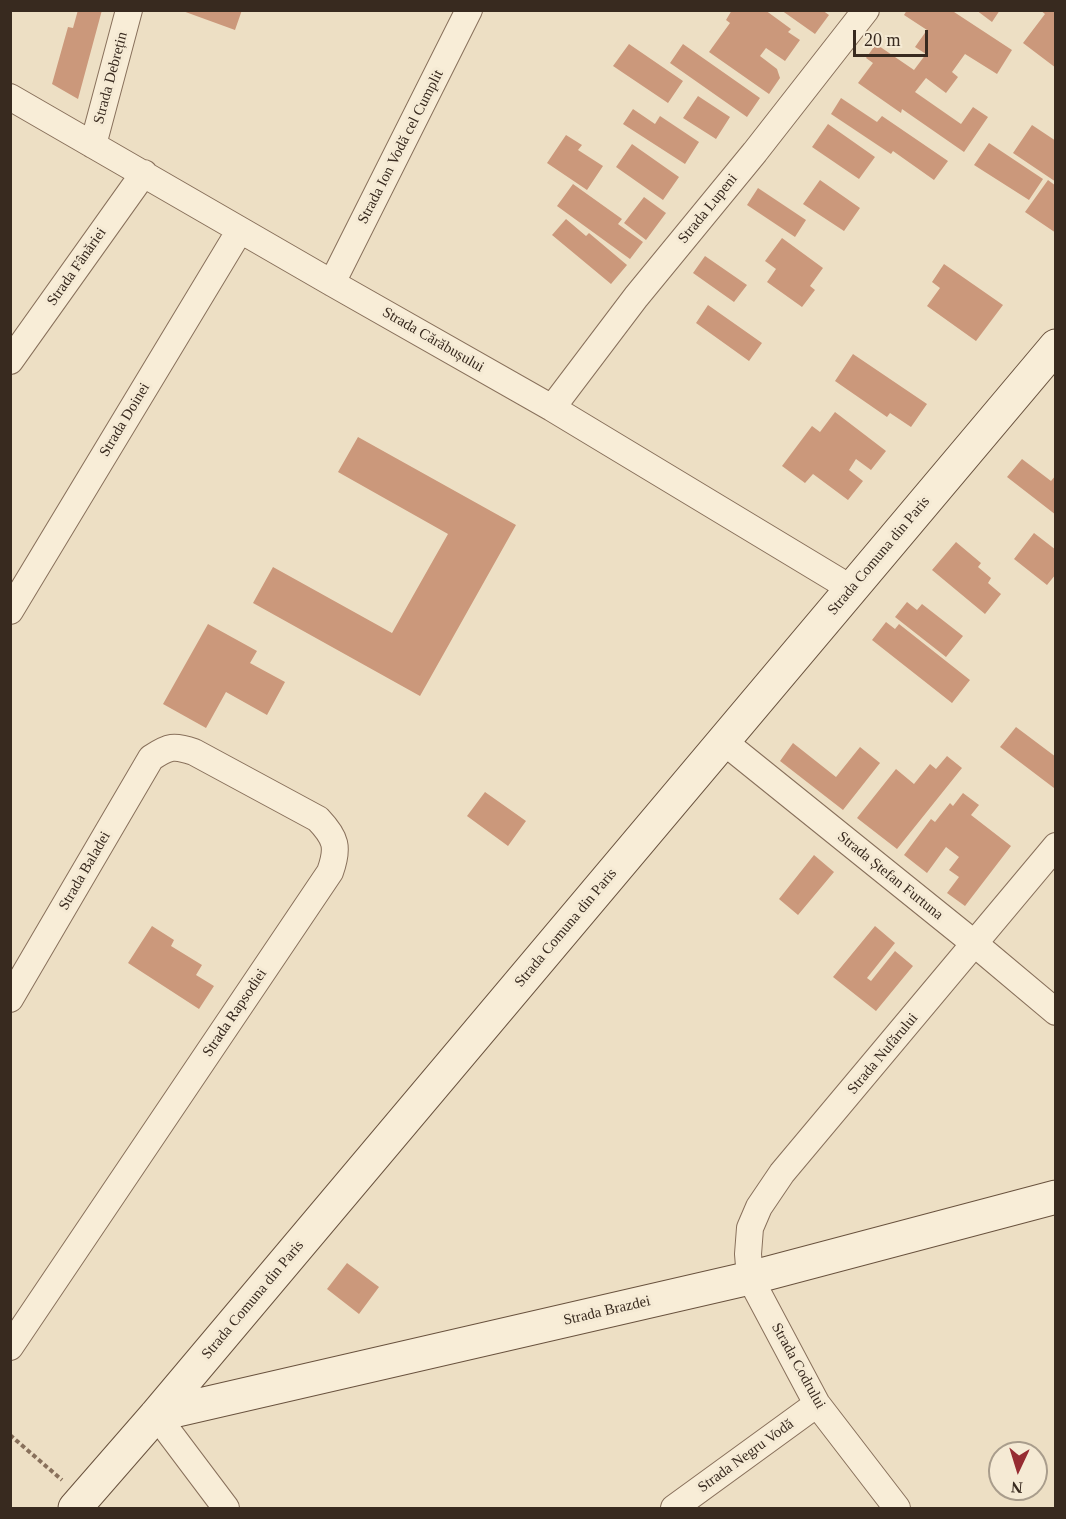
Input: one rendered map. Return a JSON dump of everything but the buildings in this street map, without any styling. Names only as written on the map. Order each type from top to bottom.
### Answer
[{"type":"street","name":"Strada Debrețin","points":[[93,145],[129,10]]},
{"type":"street","name":"Strada Ion Vodă cel Cumplit","points":[[332,283],[469,10]]},
{"type":"street","name":"Strada Lupeni","points":[[552,408],[636,297],[755,152],[866,10]]},
{"type":"street","name":"Strada Cărăbușului","points":[[10,97],[552,408],[852,589]]},
{"type":"street","name":"Strada Fânăriei","points":[[10,361],[144,173]]},
{"type":"street","name":"Strada Doinei","points":[[10,610],[240,230]]},
{"type":"street","name":"Strada Comuna din Paris","points":[[79,1503],[1056,346]]},
{"type":"street","name":"Strada Ștefan Furtuna","points":[[723,741],[1056,1012]]},
{"type":"street","name":"Strada Rapsodiei","points":[[10,1347],[330,872],[335,857],[330,831],[318,819],[194,752],[179,747],[164,749]]},
{"type":"street","name":"Strada Baladei","points":[[10,999],[151,758],[164,749]]},
{"type":"street","name":"Strada Nufărului","points":[[750,1278],[748,1254],[750,1228],[759,1207],[782,1173],[1056,846]]},
{"type":"street","name":"Strada Brazdei","points":[[156,1414],[750,1278],[1056,1197]]},
{"type":"street","name":"Strada Codrului","points":[[750,1278],[817,1404],[897,1509]]},
{"type":"street","name":"Strada Negru Vodă","points":[[674,1509],[817,1404]]},
{"type":"street","points":[[156,1414],[226,1509]]},
{"type":"path","points":[[10,1435],[54,1474],[79,1503]]}]
